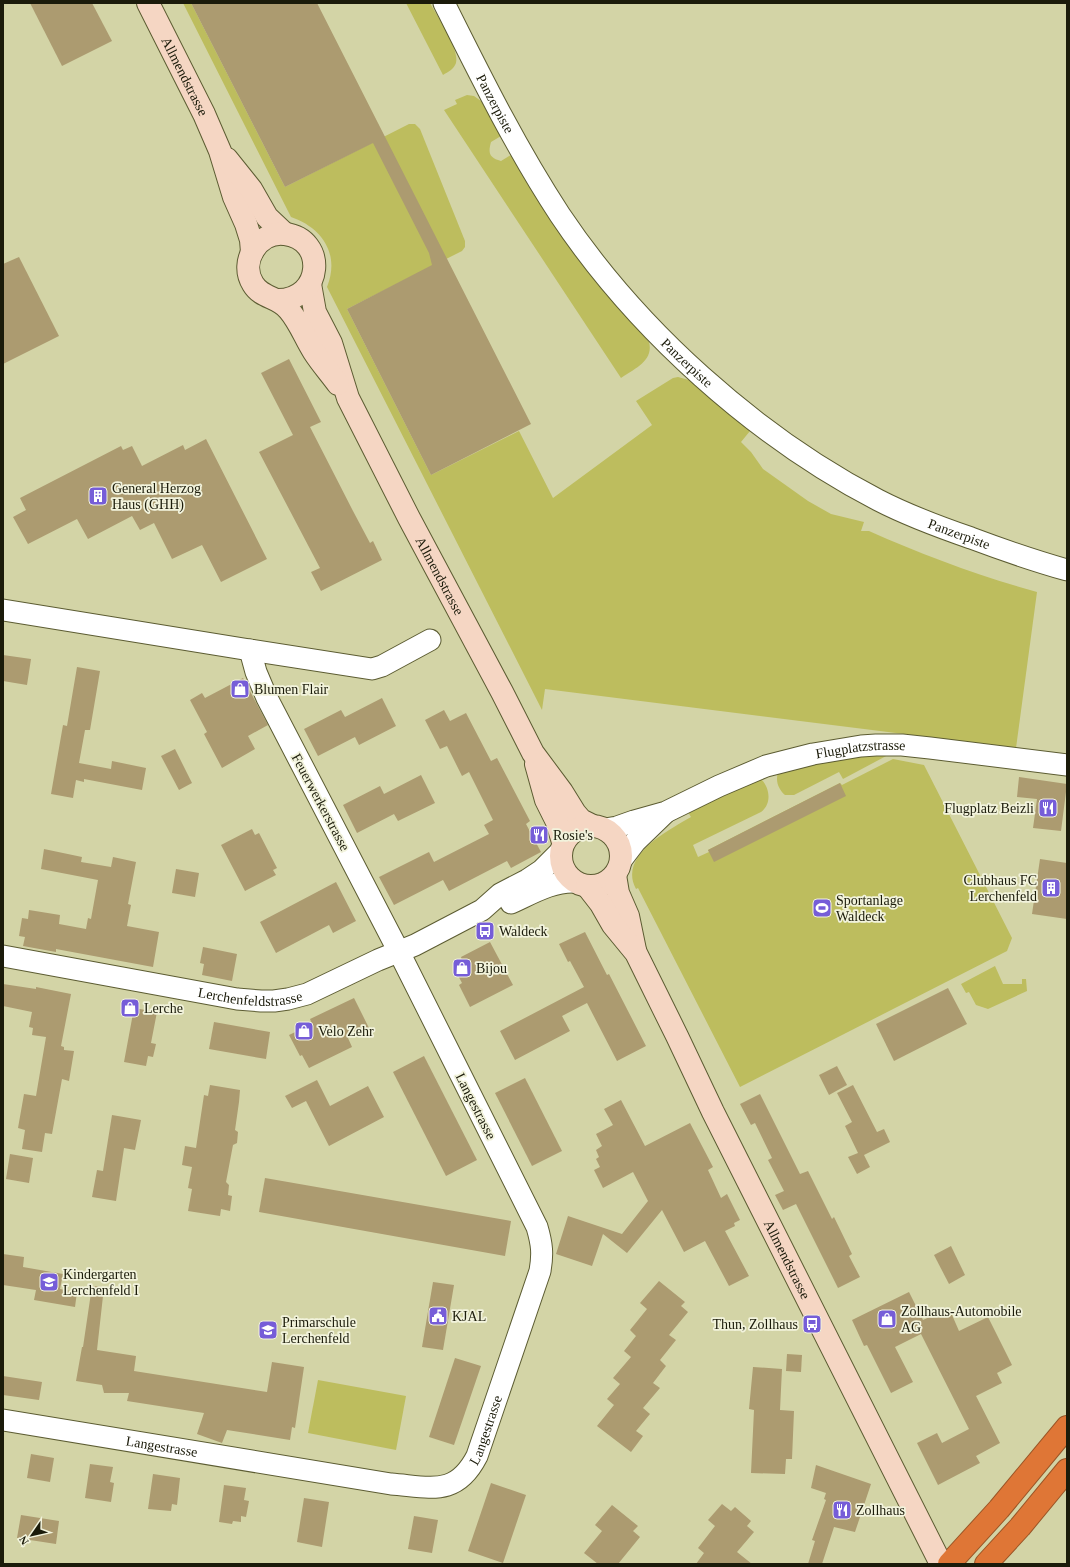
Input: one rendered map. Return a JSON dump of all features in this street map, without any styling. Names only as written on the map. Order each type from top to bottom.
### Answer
[{"type":"highway","points":[[949,1564],[1004,1503],[1067,1426]]},
{"type":"highway","points":[[986,1564],[1067,1470]]},
{"type":"main road","name":"Allmendstrasse","points":[[148,3],[204,114],[220,151],[234,197],[246,224],[251,240],[252,252]]},
{"type":"main road","name":"Allmendstrasse","points":[[220,151],[251,189],[267,217],[285,234]]},
{"type":"main road","points":[[285,234],[296,237],[305,243],[311,252],[314,263],[314,274],[310,284],[302,293],[291,299],[278,300],[259,292],[253,284],[248,268],[252,252],[256,245],[269,236],[285,234]]},
{"type":"main road","name":"Allmendstrasse","points":[[310,284],[315,312],[331,343],[348,398]]},
{"type":"main road","name":"Allmendstrasse","points":[[278,300],[289,309],[314,352],[348,398],[409,518],[533,753],[562,792],[574,813],[581,820],[598,827]]},
{"type":"main road","name":"Allmendstrasse","points":[[533,753],[546,800],[561,832],[562,847]]},
{"type":"main road","points":[[598,827],[618,844],[621,850],[618,867],[610,879],[600,885],[596,886],[581,884],[568,876],[564,871],[560,860],[562,847],[568,835],[575,830],[598,827]]},
{"type":"main road","name":"Allmendstrasse","points":[[618,867],[618,893],[628,916],[636,954]]},
{"type":"main road","name":"Allmendstrasse","points":[[581,884],[601,904],[613,925],[636,954],[713,1112],[941,1564]]},
{"type":"street","name":"Panzerpiste","points":[[444,3],[515,138],[562,216],[602,271],[626,299],[652,327],[717,390],[771,433],[831,474],[879,501],[933,525],[1067,570]]},
{"type":"street","points":[[3,610],[372,669],[382,666],[430,640]]},
{"type":"street","name":"Feuerwerkerstrasse","points":[[250,650],[256,672],[267,698],[399,952]]},
{"type":"street","name":"Flugplatzstrasse","points":[[598,827],[617,827],[666,812],[719,786],[766,766],[813,754],[861,746],[902,745],[1067,765]]},
{"type":"street","name":"Flugplatzstrasse","points":[[618,867],[635,842],[666,812]]},
{"type":"street","name":"Lerchenfeldstrasse","points":[[3,956],[237,999],[261,1001],[288,999],[307,994],[378,960],[415,945],[482,910],[500,894],[527,880],[542,870],[562,847]]},
{"type":"street","name":"Lerchenfeldstrasse","points":[[482,910],[506,906],[536,891],[554,885],[581,884]]},
{"type":"street","name":"Langestrasse","points":[[3,1420],[391,1484],[432,1487],[447,1486],[462,1478],[470,1469],[477,1456],[540,1271],[542,1244],[537,1227],[399,952]]},
{"type":"shaded area","points":[[183,3],[191,3],[285,187],[409,124],[415,124],[420,129],[465,241],[465,247],[462,251],[347,309],[431,475],[519,431],[553,498],[652,425],[636,401],[673,378],[678,377],[689,380],[750,431],[741,442],[751,452],[763,469],[808,501],[831,514],[864,522],[861,531],[869,531],[952,564],[1037,592],[1016,748],[545,689],[542,710],[327,287],[331,264],[330,254],[326,244],[312,228],[291,217]]},
{"type":"shaded area","points":[[406,3],[430,3],[447,33],[455,50],[456,63],[452,69],[443,75]]},
{"type":"shaded area","points":[[467,95],[474,96],[481,101],[501,136],[491,142],[490,154],[492,157],[501,161],[511,155],[534,194],[649,342],[650,349],[646,359],[637,368],[621,378],[444,110],[457,104],[455,100]]},
{"type":"shaded area","points":[[865,755],[888,755],[843,779],[839,772],[794,795],[785,795],[778,785],[778,773],[788,768]]},
{"type":"shaded area","name":"Sportanlage Waldeck","points":[[893,759],[924,765],[1012,938],[1007,951],[740,1087],[638,888],[636,889],[632,877],[634,866],[639,855],[658,837],[691,817],[688,812],[710,800],[761,779],[768,791],[768,800],[765,809],[693,845],[698,857],[709,852],[708,850],[840,783],[842,785]]},
{"type":"shaded area","points":[[995,966],[1003,984],[1022,984],[1022,979],[1026,979],[1027,991],[988,1009],[976,1005],[969,992],[966,993],[961,984]]},
{"type":"shaded area","points":[[318,1380],[406,1396],[396,1450],[308,1433]]},
{"type":"building","points":[[30,3],[92,3],[112,41],[62,66]]},
{"type":"building","points":[[191,3],[317,3],[531,424],[431,475],[347,309],[432,265],[429,253],[373,143],[285,187]]},
{"type":"building","points":[[19,257],[59,336],[3,364],[3,264]]},
{"type":"building","points":[[289,359],[321,422],[310,427],[370,543],[373,541],[382,560],[321,591],[311,572],[320,568],[259,452],[293,435],[261,373]]},
{"type":"building","points":[[206,439],[267,559],[221,582],[202,545],[172,559],[154,523],[140,530],[132,516],[88,539],[77,519],[28,544],[13,517],[26,510],[20,498],[121,446],[123,450],[132,446],[142,466],[183,445],[185,450]]},
{"type":"building","points":[[3,655],[31,659],[27,685],[3,681]]},
{"type":"building","points":[[77,667],[100,671],[90,730],[85,730],[79,763],[111,769],[112,761],[146,768],[142,790],[84,779],[84,782],[76,780],[73,798],[51,794],[63,725],[67,726]]},
{"type":"building","points":[[243,678],[268,725],[248,736],[255,749],[222,768],[204,734],[207,732],[190,700],[202,693],[205,698]]},
{"type":"building","points":[[382,698],[396,726],[359,745],[355,737],[318,756],[304,729],[341,710],[345,717]]},
{"type":"building","points":[[444,710],[450,721],[466,713],[491,761],[497,758],[530,821],[526,824],[541,852],[511,868],[507,861],[449,891],[443,880],[394,905],[379,877],[429,852],[434,862],[489,834],[484,825],[493,820],[469,772],[462,776],[447,746],[440,749],[425,720]]},
{"type":"building","points":[[175,749],[192,783],[179,790],[161,756]]},
{"type":"building","points":[[421,775],[435,803],[398,821],[394,814],[357,833],[343,805],[380,786],[384,794]]},
{"type":"building","name":"Flugplatz Beizli","points":[[1019,777],[1067,784],[1061,831],[1033,828],[1037,799],[1017,797]]},
{"type":"building","points":[[840,783],[846,796],[714,862],[708,850]]},
{"type":"building","points":[[252,829],[255,835],[259,833],[277,868],[273,870],[276,875],[245,891],[221,845]]},
{"type":"building","points":[[44,849],[82,857],[81,862],[111,867],[113,857],[136,862],[128,904],[131,905],[127,926],[159,932],[153,967],[56,949],[56,952],[23,946],[25,937],[19,936],[22,918],[28,919],[29,910],[60,915],[59,924],[86,929],[88,918],[91,919],[98,880],[41,869]]},
{"type":"building","name":"Clubhaus FC Lerchenfeld","points":[[1040,859],[1067,863],[1067,919],[1032,914]]},
{"type":"building","points":[[176,869],[199,873],[195,897],[172,893]]},
{"type":"building","points":[[336,882],[356,921],[333,933],[329,925],[276,953],[260,922]]},
{"type":"building","points":[[585,932],[607,975],[609,974],[646,1046],[617,1061],[587,1003],[562,1016],[570,1031],[515,1060],[500,1031],[584,987],[570,961],[568,962],[559,944]]},
{"type":"building","points":[[490,942],[513,985],[470,1007],[459,985],[462,983],[453,966],[462,961],[461,957]]},
{"type":"building","points":[[203,947],[237,954],[232,981],[202,975],[204,964],[200,963]]},
{"type":"building","points":[[3,984],[36,989],[36,987],[71,994],[61,1046],[64,1047],[64,1050],[74,1051],[69,1081],[62,1079],[52,1134],[45,1133],[42,1152],[22,1149],[25,1130],[18,1128],[24,1094],[36,1096],[46,1037],[32,1035],[33,1028],[29,1027],[32,1012],[3,1006]]},
{"type":"building","points":[[948,988],[967,1024],[894,1061],[876,1024]]},
{"type":"building","points":[[354,998],[369,1028],[348,1038],[352,1047],[309,1068],[302,1055],[300,1056],[289,1035],[312,1024],[310,1019]]},
{"type":"building","points":[[134,1008],[157,1012],[151,1043],[156,1044],[153,1057],[148,1056],[146,1066],[124,1062]]},
{"type":"building","points":[[214,1022],[270,1032],[266,1059],[209,1049]]},
{"type":"building","points":[[424,1056],[477,1160],[446,1176],[393,1072]]},
{"type":"building","points":[[837,1066],[847,1085],[829,1095],[819,1075]]},
{"type":"building","points":[[525,1078],[562,1151],[532,1166],[495,1093]]},
{"type":"building","points":[[317,1080],[330,1106],[368,1086],[384,1117],[329,1146],[306,1101],[292,1108],[285,1096]]},
{"type":"building","points":[[210,1085],[240,1090],[235,1130],[238,1132],[237,1143],[233,1145],[226,1182],[229,1185],[228,1195],[232,1196],[230,1211],[221,1209],[220,1216],[188,1211],[192,1189],[188,1188],[192,1167],[182,1165],[185,1146],[196,1148],[204,1095],[208,1096]]},
{"type":"building","points":[[853,1085],[877,1132],[884,1129],[890,1142],[864,1155],[870,1167],[857,1174],[848,1157],[858,1153],[845,1126],[852,1122],[837,1093]]},
{"type":"building","points":[[760,1094],[800,1174],[808,1171],[832,1219],[834,1217],[852,1254],[849,1256],[860,1277],[838,1288],[796,1204],[783,1210],[775,1195],[784,1191],[768,1160],[772,1158],[755,1123],[751,1125],[740,1104]]},
{"type":"building","points":[[621,1100],[645,1146],[690,1123],[713,1167],[708,1170],[721,1198],[727,1194],[740,1220],[734,1223],[735,1226],[725,1231],[749,1276],[729,1286],[705,1241],[684,1252],[662,1210],[627,1253],[603,1234],[592,1266],[556,1254],[568,1216],[622,1234],[648,1201],[633,1172],[603,1188],[594,1170],[600,1167],[596,1159],[599,1157],[596,1150],[602,1146],[596,1134],[613,1125],[604,1109]]},
{"type":"building","points":[[112,1115],[141,1120],[135,1150],[124,1148],[116,1201],[92,1197],[97,1170],[103,1171]]},
{"type":"building","points":[[10,1154],[33,1158],[29,1183],[6,1179]]},
{"type":"building","points":[[265,1178],[511,1221],[505,1256],[259,1212]]},
{"type":"building","points":[[951,1246],[965,1275],[949,1284],[934,1255]]},
{"type":"building","points":[[3,1254],[24,1257],[23,1267],[63,1274],[60,1289],[77,1292],[75,1307],[34,1300],[36,1290],[3,1285]]},
{"type":"building","points":[[659,1281],[685,1302],[681,1306],[688,1312],[669,1335],[676,1340],[660,1360],[666,1366],[653,1383],[660,1388],[643,1408],[650,1414],[636,1431],[643,1436],[631,1452],[597,1426],[614,1405],[607,1399],[620,1384],[613,1378],[631,1357],[624,1351],[636,1336],[630,1330],[647,1309],[640,1303]]},
{"type":"building","name":"KJAL","points":[[433,1282],[454,1285],[443,1350],[422,1347]]},
{"type":"building","points":[[92,1286],[104,1287],[97,1350],[136,1356],[134,1371],[267,1392],[272,1362],[304,1367],[295,1428],[292,1427],[290,1440],[227,1430],[222,1443],[197,1434],[204,1413],[127,1401],[129,1393],[104,1393],[102,1385],[76,1381],[83,1347]]},
{"type":"building","points":[[909,1292],[923,1320],[949,1308],[959,1331],[988,1317],[1012,1365],[997,1373],[1002,1383],[976,1396],[1000,1443],[976,1456],[980,1463],[938,1485],[917,1443],[937,1433],[942,1443],[969,1429],[921,1334],[895,1347],[913,1382],[891,1393],[867,1345],[864,1346],[852,1320]]},
{"type":"building","points":[[787,1354],[802,1355],[801,1372],[786,1371]]},
{"type":"building","points":[[455,1358],[481,1366],[454,1445],[429,1437]]},
{"type":"building","points":[[753,1367],[782,1369],[780,1410],[794,1411],[792,1459],[786,1459],[785,1474],[751,1473],[754,1410],[749,1409]]},
{"type":"building","points":[[3,1376],[42,1382],[39,1400],[3,1395]]},
{"type":"building","points":[[31,1454],[54,1458],[50,1482],[27,1478]]},
{"type":"building","points":[[90,1464],[113,1467],[110,1482],[114,1483],[111,1502],[85,1498]]},
{"type":"building","name":"Zollhaus","points":[[816,1465],[871,1484],[855,1532],[834,1527],[822,1564],[808,1564],[815,1541],[812,1540],[826,1500],[824,1499],[826,1493],[811,1488]]},
{"type":"building","points":[[153,1474],[180,1478],[177,1505],[172,1504],[171,1511],[148,1509]]},
{"type":"building","points":[[491,1483],[526,1495],[503,1563],[468,1551]]},
{"type":"building","points":[[224,1485],[246,1488],[244,1500],[249,1501],[246,1517],[241,1516],[241,1522],[233,1521],[232,1524],[219,1522]]},
{"type":"building","points":[[304,1498],[329,1502],[322,1547],[297,1542]]},
{"type":"building","points":[[722,1504],[731,1511],[735,1507],[751,1521],[747,1526],[754,1532],[737,1552],[752,1564],[696,1564],[704,1553],[698,1548],[715,1526],[708,1520]]},
{"type":"building","points":[[612,1505],[638,1526],[633,1531],[640,1537],[618,1564],[598,1564],[584,1553],[602,1531],[595,1525]]},
{"type":"building","points":[[21,1515],[59,1521],[56,1544],[17,1538]]},
{"type":"building","points":[[414,1516],[438,1520],[432,1553],[408,1549]]},
{"type":"place","name":"General Herzog Haus (GHH)","points":[[98,496]]},
{"type":"place","name":"Blumen Flair","points":[[240,689]]},
{"type":"place","name":"Flugplatz Beizli","points":[[1048,808]]},
{"type":"place","name":"Rosie's","points":[[539,835]]},
{"type":"place","name":"Clubhaus FC Lerchenfeld","points":[[1051,888]]},
{"type":"place","name":"Sportanlage Waldeck","points":[[822,908]]},
{"type":"place","name":"Waldeck","points":[[485,931]]},
{"type":"place","name":"Bijou","points":[[462,968]]},
{"type":"place","name":"Lerche","points":[[130,1008]]},
{"type":"place","name":"Velo Zehr","points":[[304,1031]]},
{"type":"place","name":"Kindergarten Lerchenfeld I","points":[[49,1282]]},
{"type":"place","name":"KJAL","points":[[438,1316]]},
{"type":"place","name":"Zollhaus-Automobile AG","points":[[887,1319]]},
{"type":"place","name":"Thun, Zollhaus","points":[[812,1324]]},
{"type":"place","name":"Primarschule Lerchenfeld","points":[[268,1330]]},
{"type":"place","name":"Zollhaus","points":[[842,1510]]}]
